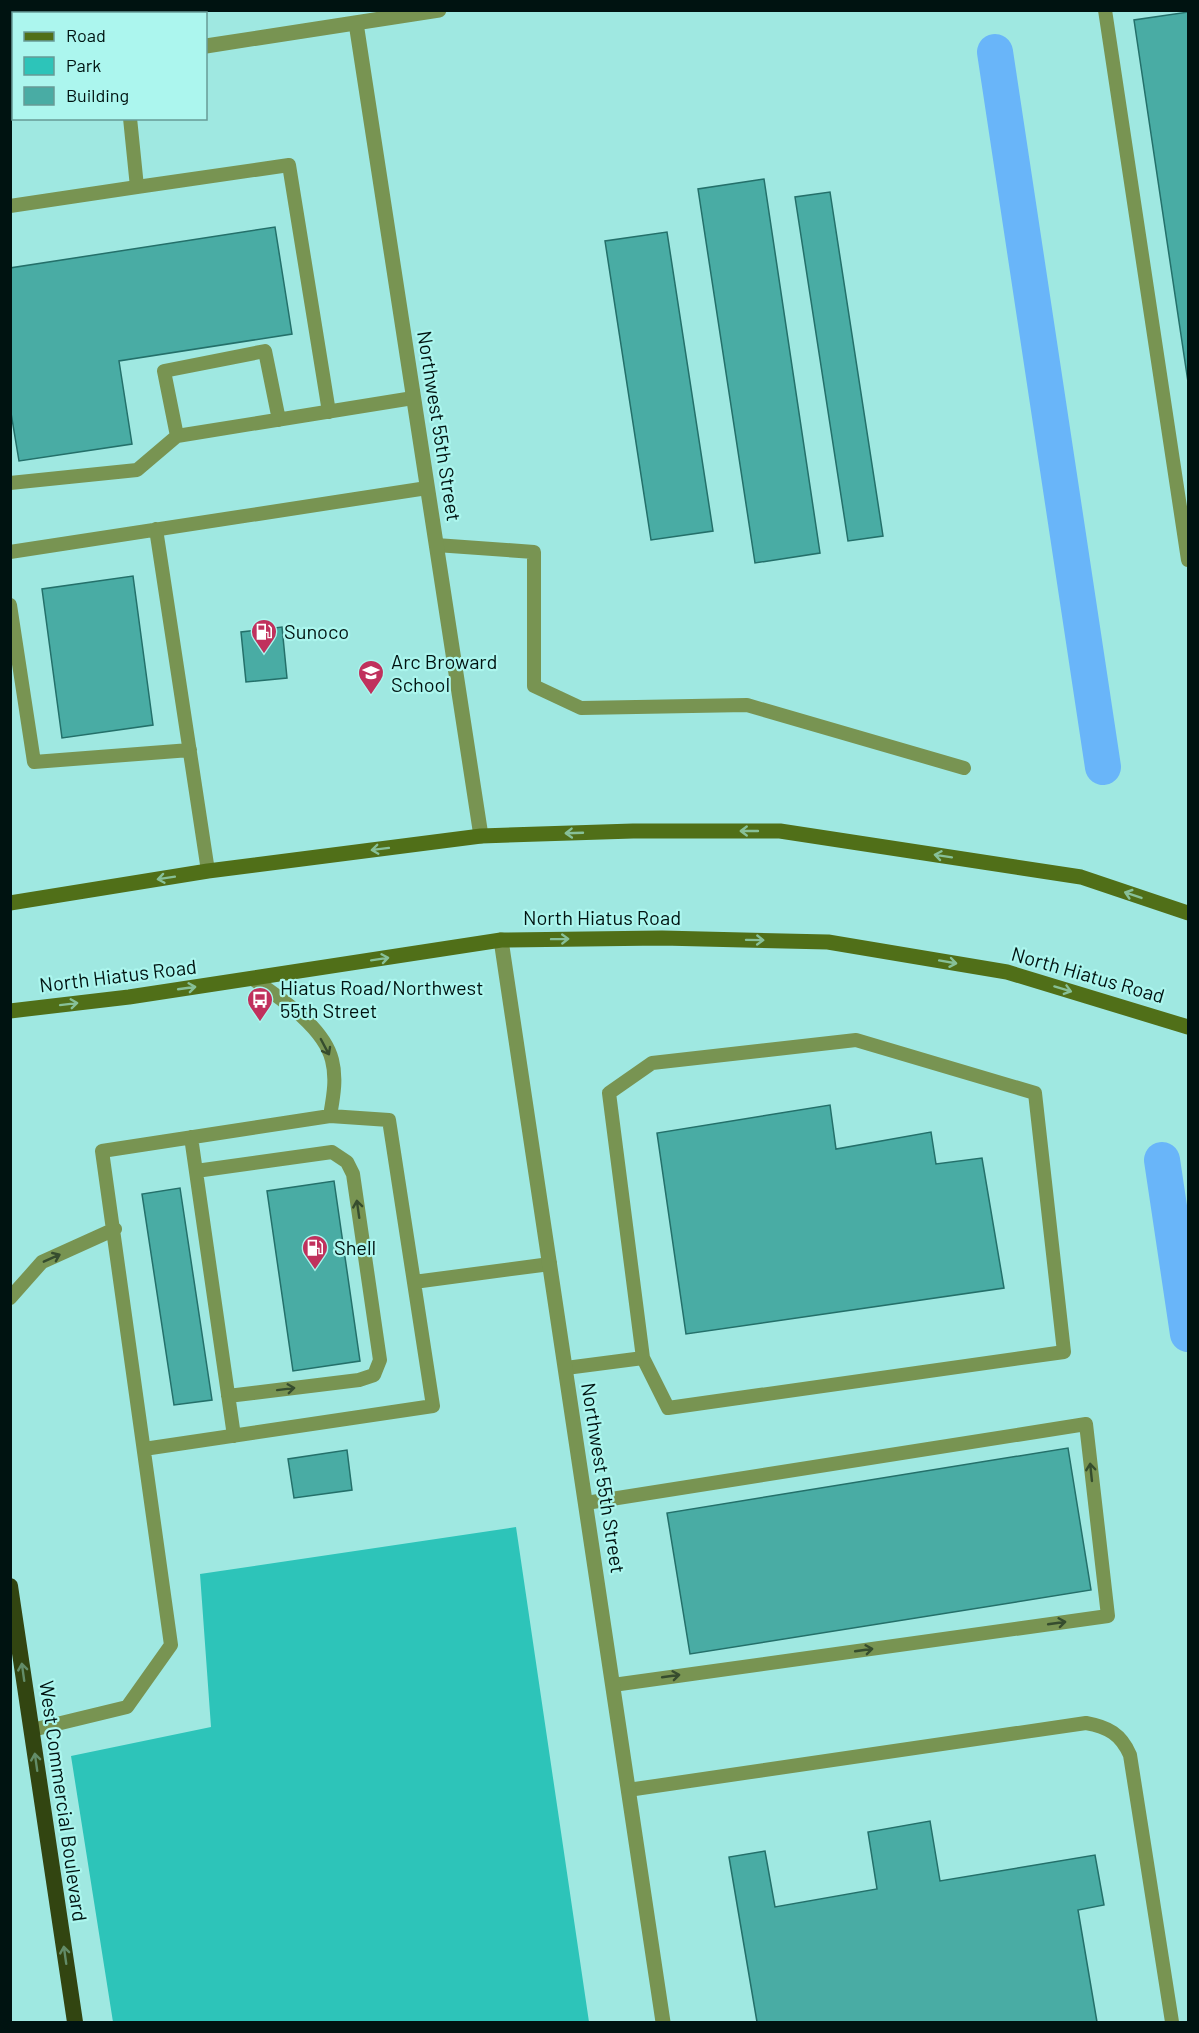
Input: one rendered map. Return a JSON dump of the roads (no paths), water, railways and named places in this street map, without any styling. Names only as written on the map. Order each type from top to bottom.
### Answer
[{"type":"highway","name":"West Commercial Boulevard","points":[[10,1586],[75,2022]]},
{"type":"main road","points":[[10,903],[208,871],[481,836],[633,831],[780,831],[1081,877],[1188,913]]},
{"type":"main road","name":"North Hiatus Road","points":[[10,1011],[253,979],[501,940],[662,938],[828,942],[1007,972],[1188,1027]]},
{"type":"street","points":[[207,46],[439,10]]},
{"type":"street","name":"Northwest 55th Street","points":[[356,23],[481,836]]},
{"type":"street","name":"Northwest 55th Street","points":[[501,940],[663,2022]]},
{"type":"lane","points":[[1104,10],[1188,560]]},
{"type":"lane","points":[[130,120],[137,187]]},
{"type":"lane","points":[[10,206],[289,165],[329,412]]},
{"type":"lane","points":[[177,436],[164,372],[265,351],[279,420]]},
{"type":"lane","points":[[10,483],[137,470],[177,436],[413,398]]},
{"type":"lane","points":[[10,552],[427,488]]},
{"type":"lane","points":[[156,529],[208,871]]},
{"type":"lane","points":[[436,545],[534,552],[534,686],[581,708],[747,705],[964,768]]},
{"type":"lane","points":[[10,605],[34,762],[190,750]]},
{"type":"lane","points":[[253,979],[289,1005],[318,1032],[332,1059],[334,1088],[330,1116]]},
{"type":"lane","points":[[856,1040],[1035,1093],[1064,1352],[668,1408],[643,1359],[609,1093],[652,1063],[856,1040]]},
{"type":"lane","points":[[32,1730],[127,1707],[171,1645],[144,1449],[115,1229],[102,1151],[330,1116],[389,1120],[433,1406],[144,1449]]},
{"type":"lane","points":[[191,1137],[234,1436]]},
{"type":"lane","points":[[196,1171],[332,1152],[347,1162],[353,1174],[380,1360],[374,1376],[359,1380],[228,1396]]},
{"type":"lane","points":[[10,1298],[42,1262],[115,1229]]},
{"type":"lane","points":[[414,1282],[550,1264]]},
{"type":"lane","points":[[566,1368],[643,1359]]},
{"type":"lane","points":[[586,1503],[1086,1424],[1108,1616],[613,1684]]},
{"type":"lane","points":[[628,1791],[1086,1723],[1102,1726],[1124,1741],[1130,1755],[1172,2022]]},
{"type":"waterway","points":[[995,52],[1103,767]]},
{"type":"waterway","points":[[1162,1160],[1188,1334]]},
{"type":"place","name":"Sunoco","points":[[264,655]]},
{"type":"place","name":"Arc Broward School","points":[[371,696]]},
{"type":"place","name":"Hiatus Road/Northwest 55th Street","points":[[260,1023]]},
{"type":"place","name":"Shell","points":[[315,1271]]}]
